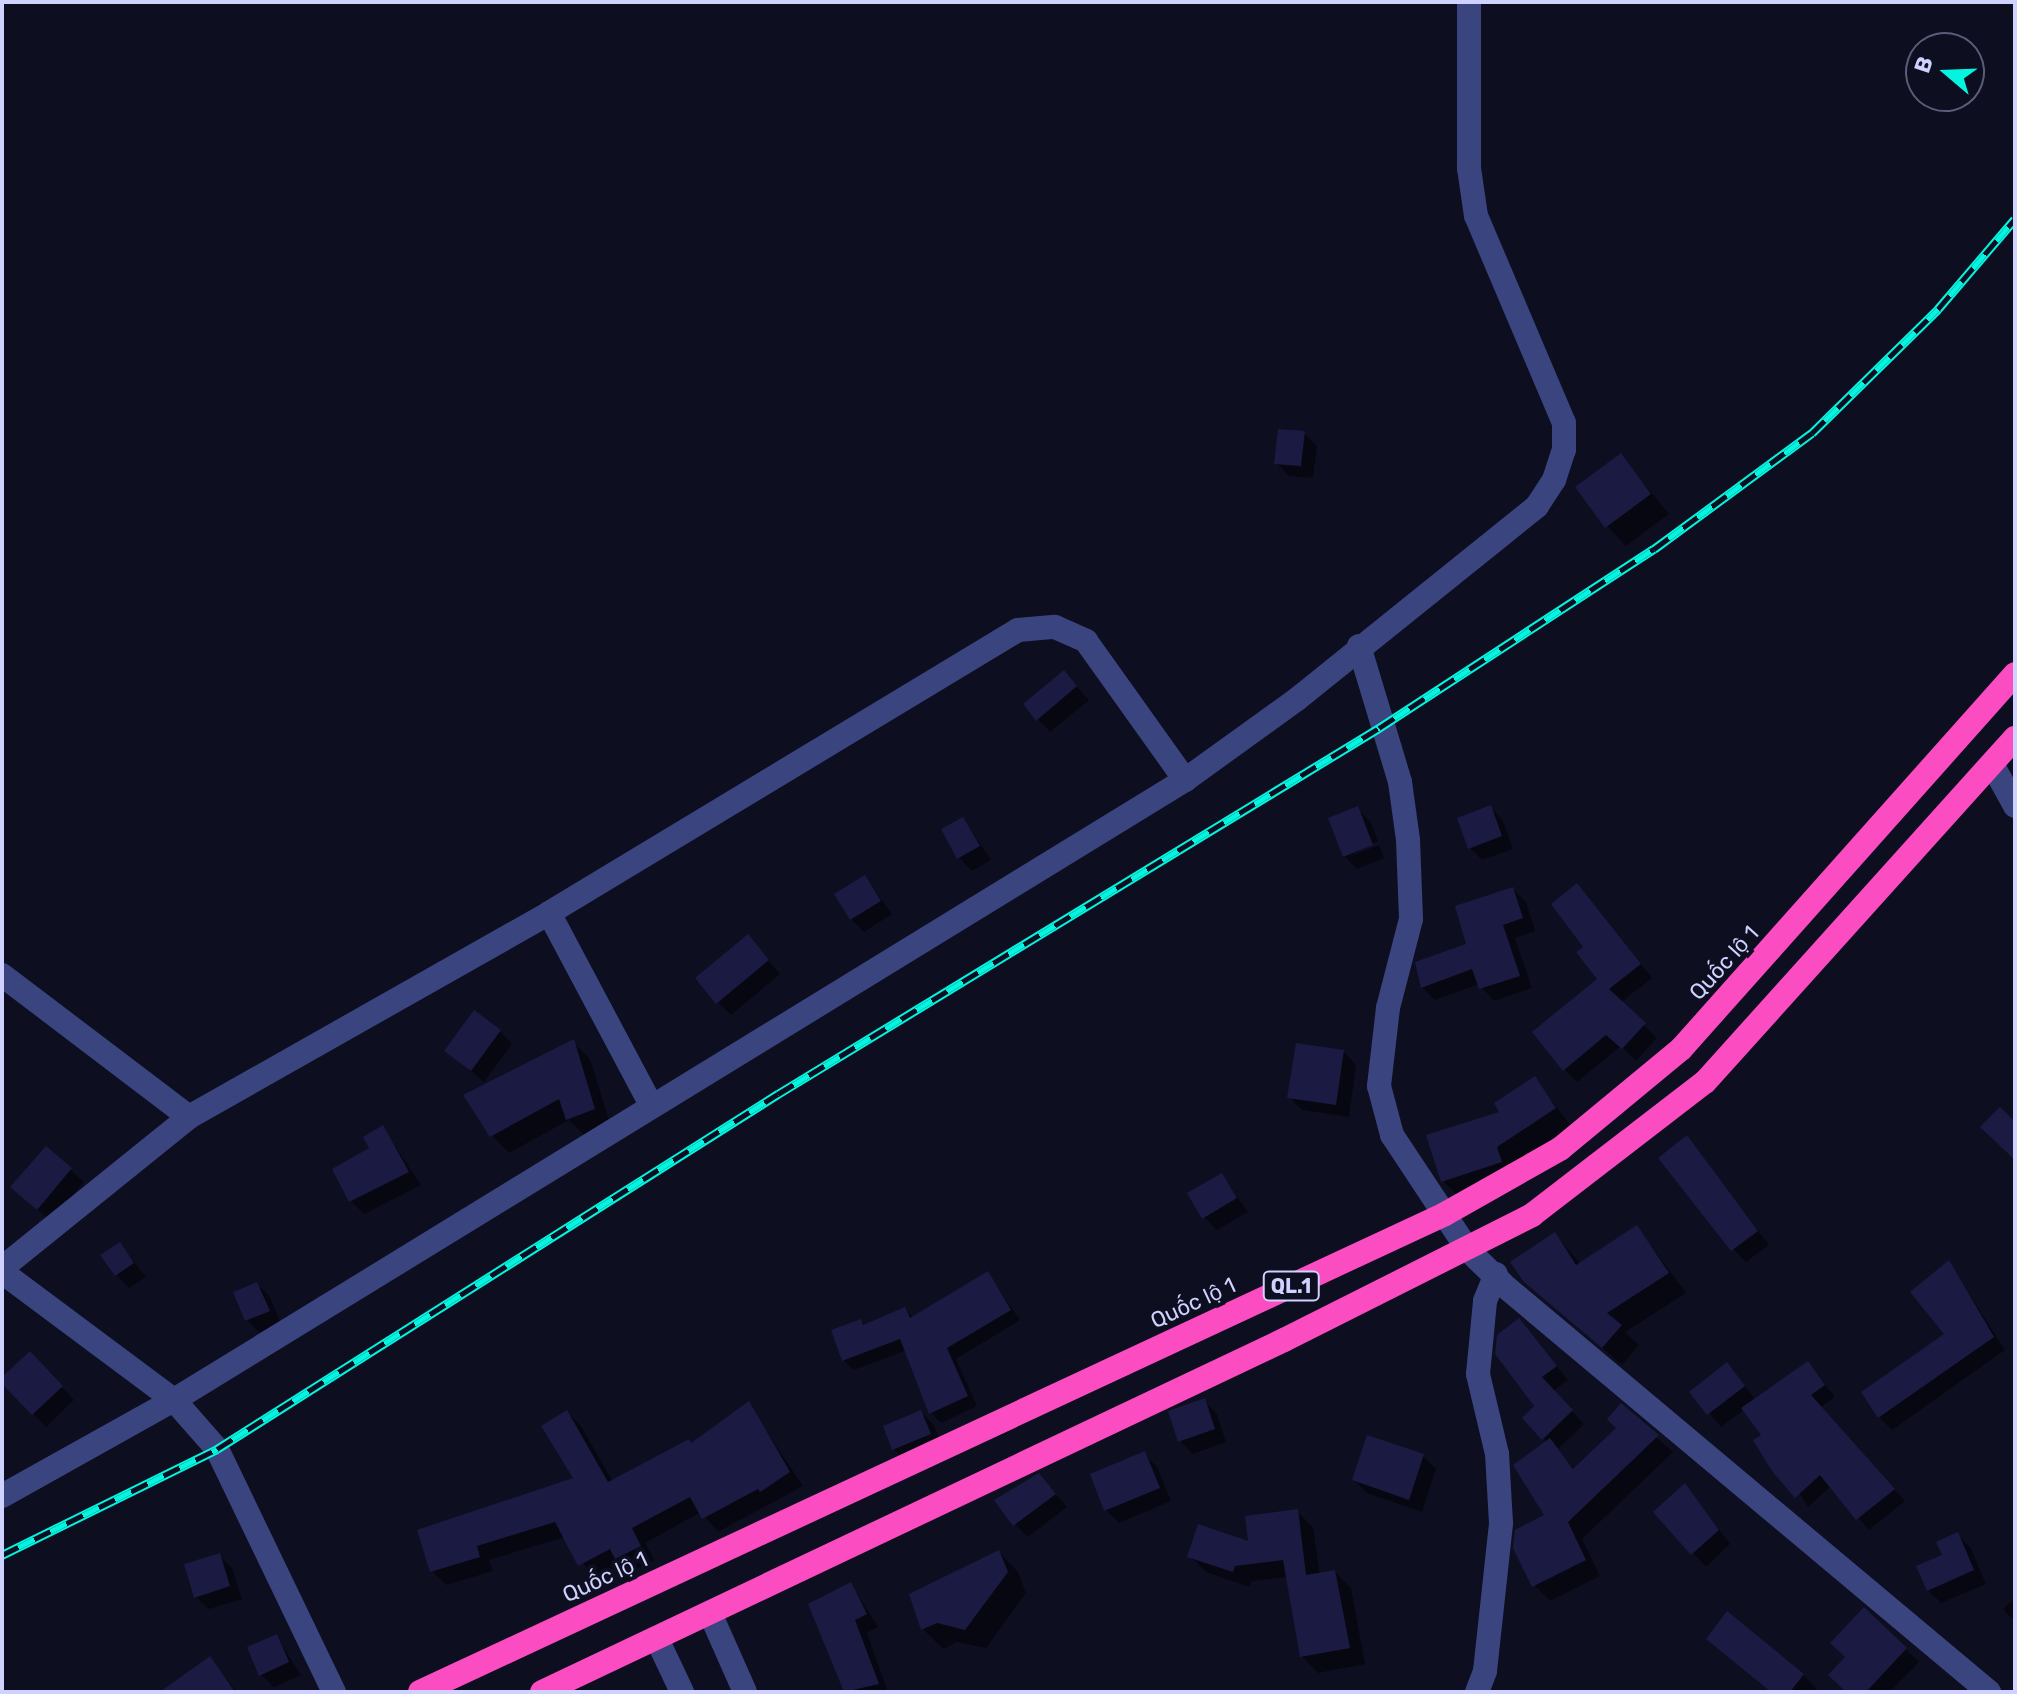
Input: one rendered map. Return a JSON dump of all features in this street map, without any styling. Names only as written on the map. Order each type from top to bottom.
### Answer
[{"type":"highway","name":"Quốc lộ 1","points":[[420,1692],[1445,1214],[1560,1149],[1681,1049],[2015,674]]},
{"type":"highway","name":"QL.1","points":[[542,1692],[1468,1250],[1588,1176],[1705,1082],[2015,738]]},
{"type":"street","points":[[2,1496],[174,1400],[1185,780],[1275,716],[1537,506],[1554,480],[1564,450],[1564,423],[1476,216],[1469,168],[1469,2]]},
{"type":"street","points":[[334,1692],[217,1449],[174,1400],[2,1270],[189,1117],[549,913],[1018,630],[1055,627],[1086,641],[1185,780]]},
{"type":"street","points":[[1359,646],[1400,782],[1412,906],[1388,1008],[1379,1103],[1392,1135],[1468,1250],[1989,1692]]},
{"type":"street","points":[[1992,764],[2015,806]]},
{"type":"street","points":[[549,913],[651,1105]]},
{"type":"street","points":[[2,975],[189,1117]]},
{"type":"street","points":[[1477,1692],[1485,1671],[1501,1523],[1497,1454],[1478,1374],[1485,1301],[1496,1274]]},
{"type":"street","points":[[710,1613],[745,1692]]},
{"type":"street","points":[[657,1639],[682,1692]]},
{"type":"building","points":[[1278,429],[1305,431],[1301,466],[1274,464]]},
{"type":"building","points":[[1621,453],[1651,494],[1605,528],[1575,487]]},
{"type":"building","points":[[1064,670],[1077,686],[1036,721],[1023,704]]},
{"type":"building","points":[[1491,805],[1502,836],[1468,849],[1457,818]]},
{"type":"building","points":[[1358,806],[1373,845],[1343,857],[1328,818]]},
{"type":"building","points":[[963,817],[980,846],[957,859],[941,829]]},
{"type":"building","points":[[865,875],[881,901],[850,920],[834,894]]},
{"type":"building","points":[[1577,883],[1641,964],[1609,989],[1646,1023],[1622,1049],[1606,1035],[1563,1071],[1532,1032],[1597,979],[1576,952],[1583,947],[1551,904]]},
{"type":"building","points":[[1513,887],[1523,918],[1503,925],[1520,976],[1479,989],[1472,969],[1421,988],[1415,962],[1466,944],[1455,906]]},
{"type":"building","points":[[748,934],[769,960],[716,1004],[695,978]]},
{"type":"building","points":[[474,1010],[501,1030],[471,1071],[444,1051]]},
{"type":"building","points":[[574,1039],[595,1109],[566,1120],[559,1099],[490,1137],[463,1095]]},
{"type":"building","points":[[1296,1043],[1344,1050],[1336,1105],[1287,1098]]},
{"type":"building","points":[[1535,1076],[1556,1108],[1497,1147],[1502,1162],[1441,1182],[1426,1135],[1499,1112],[1494,1103]]},
{"type":"building","points":[[2000,1107],[2015,1122],[2015,1160],[1980,1127]]},
{"type":"building","points":[[383,1125],[409,1172],[349,1202],[332,1169],[369,1148],[363,1137]]},
{"type":"building","points":[[1687,1135],[1758,1231],[1731,1251],[1658,1158]]},
{"type":"building","points":[[46,1146],[72,1168],[37,1210],[10,1187]]},
{"type":"building","points":[[1222,1173],[1237,1198],[1202,1219],[1187,1193]]},
{"type":"building","points":[[1637,1225],[1669,1273],[1607,1313],[1622,1325],[1602,1348],[1524,1282],[1510,1262],[1555,1232],[1576,1265]]},
{"type":"building","points":[[120,1242],[134,1263],[115,1276],[100,1255]]},
{"type":"building","points":[[1949,1260],[1994,1337],[1878,1418],[1861,1392],[1944,1334],[1910,1292]]},
{"type":"building","points":[[988,1271],[1011,1310],[947,1348],[968,1396],[929,1414],[900,1339],[842,1361],[831,1330],[861,1319],[863,1325],[905,1307],[910,1318]]},
{"type":"building","points":[[257,1282],[270,1311],[245,1321],[233,1292]]},
{"type":"building","points":[[1519,1318],[1557,1366],[1542,1377],[1573,1410],[1542,1440],[1522,1418],[1534,1406],[1495,1354],[1497,1335]]},
{"type":"building","points":[[30,1351],[63,1386],[32,1415],[2,1384],[2,1377]]},
{"type":"building","points":[[1808,1361],[1825,1385],[1811,1395],[1895,1489],[1856,1520],[1820,1475],[1795,1498],[1772,1471],[1753,1440],[1761,1435],[1741,1408]]},
{"type":"building","points":[[1727,1362],[1745,1386],[1707,1415],[1689,1392]]},
{"type":"building","points":[[1205,1398],[1215,1429],[1178,1442],[1168,1411]]},
{"type":"building","points":[[749,1401],[790,1472],[760,1492],[758,1489],[702,1519],[690,1497],[632,1528],[641,1546],[615,1559],[610,1549],[578,1566],[555,1522],[477,1546],[480,1557],[430,1572],[417,1530],[573,1478],[541,1426],[567,1410],[608,1482],[689,1439],[691,1443]]},
{"type":"building","points":[[1621,1403],[1659,1435],[1568,1522],[1586,1560],[1532,1587],[1513,1548],[1515,1530],[1544,1515],[1513,1465],[1550,1438],[1573,1469],[1616,1428],[1607,1419]]},
{"type":"building","points":[[921,1410],[931,1434],[892,1450],[883,1426]]},
{"type":"building","points":[[1367,1435],[1424,1454],[1409,1500],[1352,1480]]},
{"type":"building","points":[[1145,1451],[1160,1488],[1104,1511],[1090,1474]]},
{"type":"building","points":[[1039,1473],[1056,1494],[1013,1526],[994,1500]]},
{"type":"building","points":[[1685,1483],[1719,1530],[1691,1555],[1653,1512]]},
{"type":"building","points":[[1298,1509],[1306,1575],[1335,1570],[1350,1648],[1300,1657],[1283,1560],[1235,1566],[1233,1572],[1187,1557],[1198,1524],[1248,1541],[1245,1516]]},
{"type":"building","points":[[1958,1532],[1974,1570],[1927,1591],[1916,1566],[1942,1555],[1936,1542]]},
{"type":"building","points":[[999,1550],[1008,1572],[965,1630],[937,1623],[921,1630],[909,1594]]},
{"type":"building","points":[[220,1553],[230,1586],[194,1598],[184,1564]]},
{"type":"building","points":[[851,1582],[867,1614],[855,1620],[879,1684],[844,1692],[808,1604]]},
{"type":"building","points":[[1864,1607],[1907,1648],[1866,1692],[1846,1692],[1828,1675],[1845,1657],[1830,1643]]},
{"type":"building","points":[[1727,1611],[1804,1674],[1790,1692],[1771,1692],[1706,1639]]},
{"type":"building","points":[[277,1634],[289,1662],[259,1676],[247,1647]]},
{"type":"building","points":[[210,1656],[235,1692],[160,1692]]},
{"type":"railway","points":[[2,1555],[217,1449],[778,1094],[1379,728],[1654,549],[1812,433],[1938,309],[2015,219]]}]
